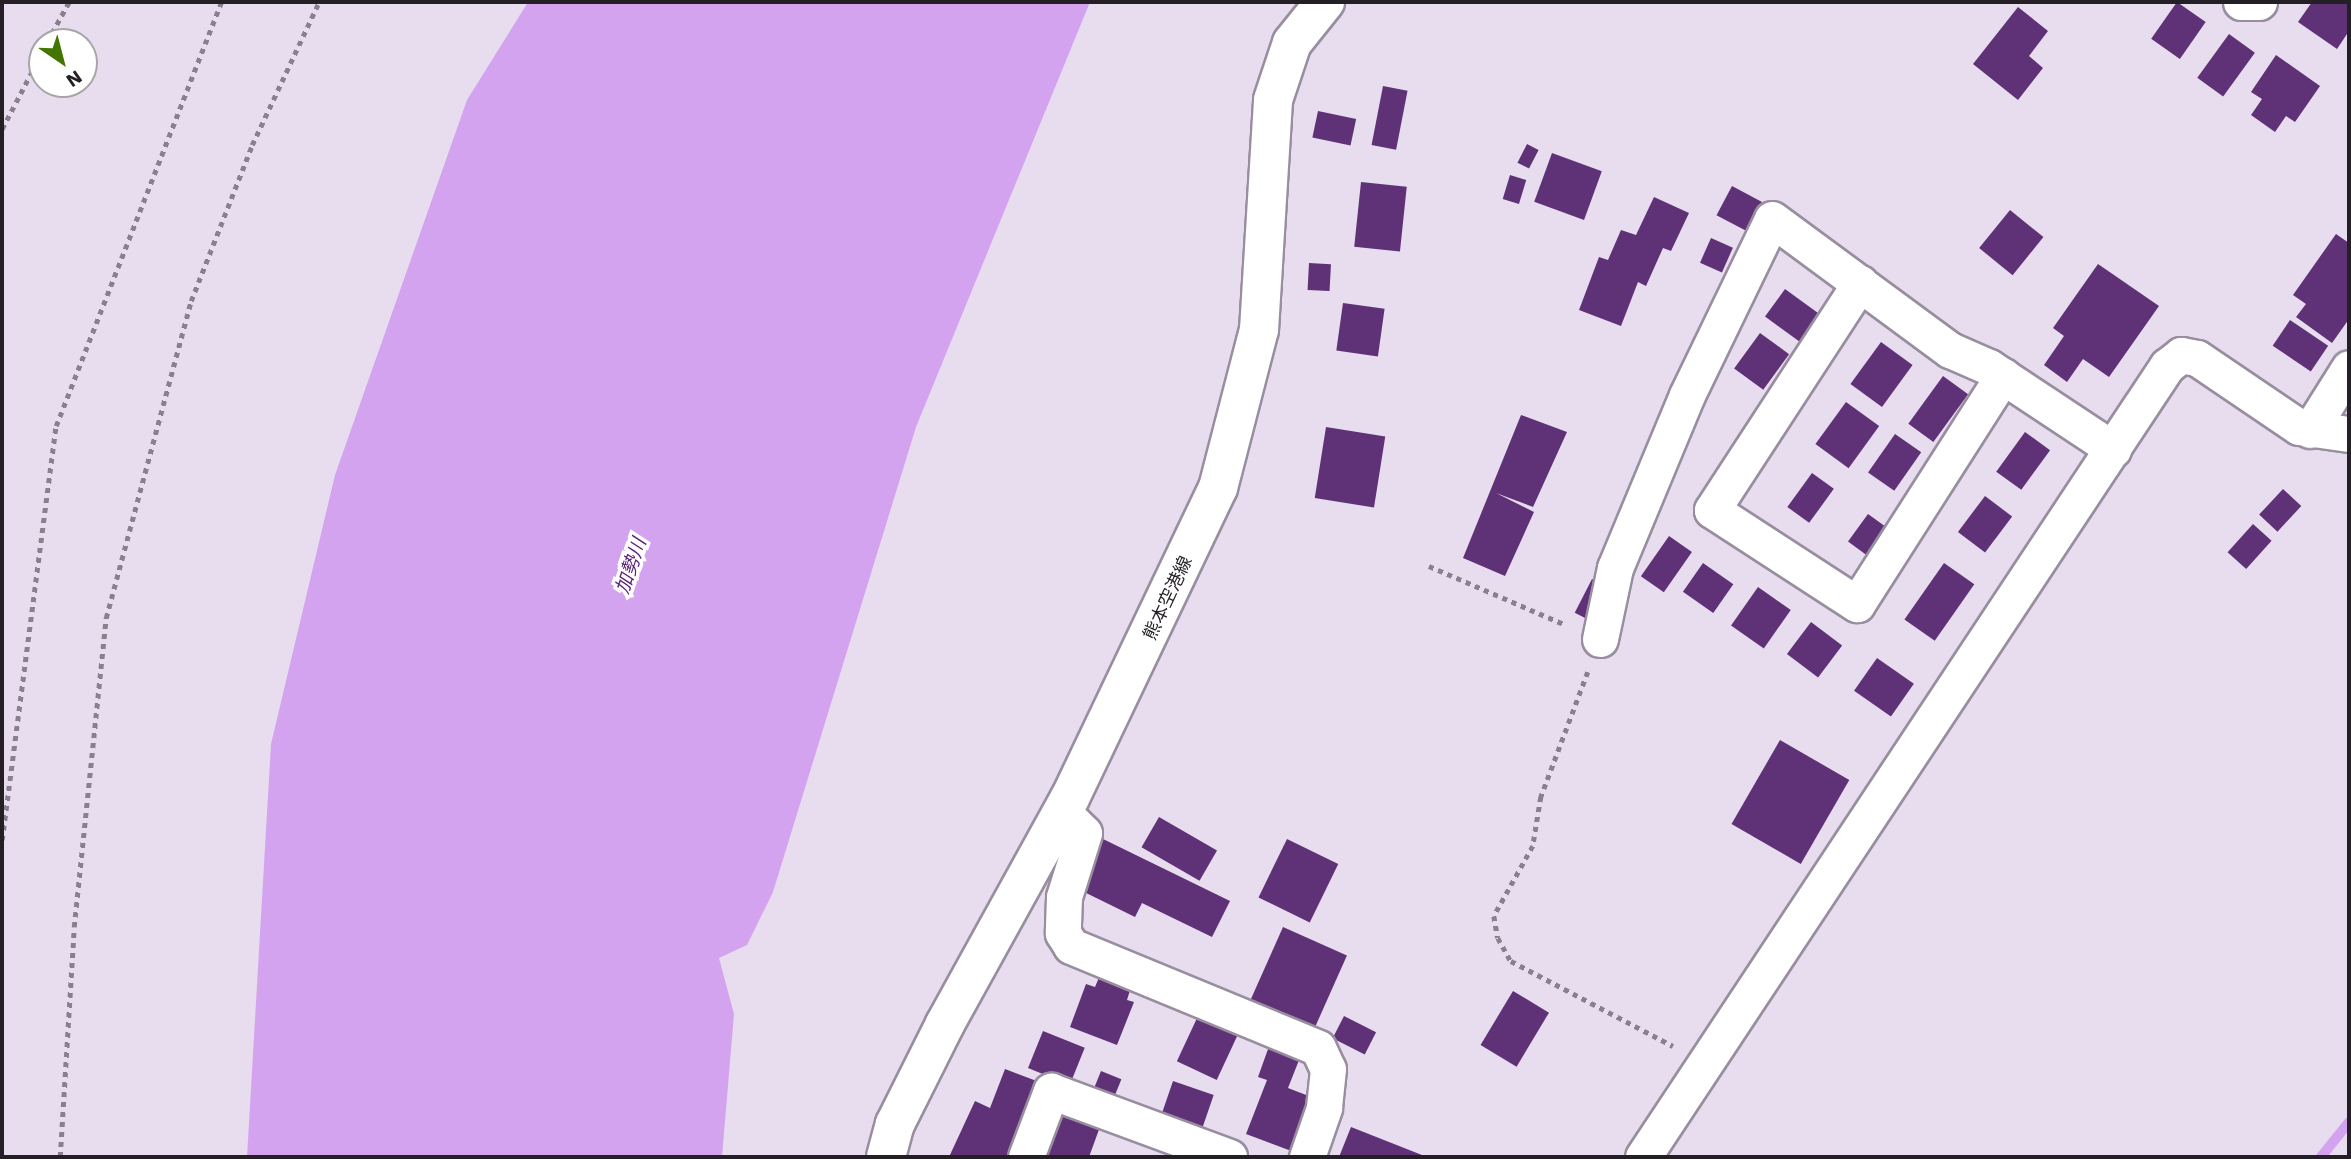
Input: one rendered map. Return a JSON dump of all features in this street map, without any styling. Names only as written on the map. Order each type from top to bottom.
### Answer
[{"type":"main road","name":"熊本空港線","points":[[886,1157],[895,1124],[945,1024],[1062,811],[1218,488],[1259,330],[1273,100],[1292,43],[1325,2]]},
{"type":"street","points":[[2241,2],[2259,2]]},
{"type":"street","points":[[1600,639],[1615,568],[1687,395],[1772,219],[1950,350],[2003,376],[2113,449]]},
{"type":"street","points":[[1860,283],[1712,510],[1834,590],[1857,604],[2003,376]]},
{"type":"street","points":[[1643,1157],[1703,1062],[2167,366],[2181,355],[2197,358],[2309,430],[2349,434]]},
{"type":"street","points":[[2309,430],[2349,368]]},
{"type":"street","points":[[1062,811],[1084,833],[1064,897],[1063,933],[1071,947],[1318,1048],[1328,1069],[1325,1095],[1307,1157]]},
{"type":"street","points":[[1026,1157],[1051,1091],[1229,1157]]},
{"type":"path","points":[[55,28],[69,2]]},
{"type":"path","points":[[2,840],[56,426],[221,2]]},
{"type":"path","points":[[60,1157],[74,927],[106,618],[191,301],[252,145],[319,2]]},
{"type":"path","points":[[2,129],[28,79]]},
{"type":"path","points":[[1429,566],[1600,639],[1557,747],[1533,846],[1494,916],[1498,938],[1511,961],[1703,1062]]},
{"type":"water","name":"加勢川","points":[[528,2],[1090,2],[916,427],[773,892],[747,945],[719,958],[734,1014],[722,1157],[247,1157],[271,744],[335,475],[467,100]]},
{"type":"building","points":[[2177,2],[2206,22],[2180,59],[2151,39]]},
{"type":"building","points":[[2312,2],[2349,2],[2349,31],[2337,49],[2298,22]]},
{"type":"building","points":[[2018,7],[2048,31],[2029,56],[2043,68],[2018,100],[1973,64]]},
{"type":"building","points":[[2229,34],[2255,53],[2223,96],[2197,78]]},
{"type":"building","points":[[2276,55],[2320,86],[2295,122],[2286,116],[2275,132],[2251,115],[2262,99],[2251,92]]},
{"type":"building","points":[[1383,86],[1408,91],[1396,150],[1372,145]]},
{"type":"building","points":[[1318,111],[1356,119],[1351,146],[1312,137]]},
{"type":"building","points":[[1527,144],[1539,150],[1529,169],[1517,163]]},
{"type":"building","points":[[1552,153],[1602,171],[1584,220],[1534,202]]},
{"type":"building","points":[[1510,175],[1526,180],[1519,204],[1503,199]]},
{"type":"building","points":[[1361,182],[1407,187],[1400,251],[1354,247]]},
{"type":"building","points":[[1732,186],[1762,202],[1747,231],[1717,215]]},
{"type":"building","points":[[1654,197],[1689,213],[1671,251],[1663,248],[1646,286],[1638,282],[1621,326],[1579,310],[1599,257],[1608,260],[1621,230],[1636,235]]},
{"type":"building","points":[[2010,210],[2043,237],[2013,275],[1979,248]]},
{"type":"building","points":[[2336,234],[2349,243],[2349,319],[2332,343],[2296,317],[2306,304],[2293,295]]},
{"type":"building","points":[[1711,238],[1733,248],[1722,272],[1700,263]]},
{"type":"building","points":[[1309,263],[1331,264],[1330,291],[1308,290]]},
{"type":"building","points":[[2098,264],[2159,306],[2109,377],[2083,359],[2067,382],[2044,365],[2064,336],[2053,328]]},
{"type":"building","points":[[1785,289],[1826,319],[1806,346],[1765,317]]},
{"type":"building","points":[[1343,303],[1385,309],[1378,356],[1336,351]]},
{"type":"building","points":[[2290,320],[2328,346],[2311,371],[2273,346]]},
{"type":"building","points":[[1760,333],[1789,354],[1763,390],[1734,369]]},
{"type":"building","points":[[1881,342],[1913,365],[1882,407],[1850,384]]},
{"type":"building","points":[[1943,376],[1968,394],[1933,442],[1908,424]]},
{"type":"building","points":[[1846,402],[1879,426],[1849,468],[1815,444]]},
{"type":"building","points":[[1521,415],[1567,432],[1533,507],[1496,493],[1534,512],[1505,576],[1463,558]]},
{"type":"building","points":[[1326,427],[1385,436],[1374,507],[1315,498]]},
{"type":"building","points":[[2025,432],[2050,450],[2021,490],[1996,472]]},
{"type":"building","points":[[1895,434],[1921,452],[1894,491],[1868,473]]},
{"type":"building","points":[[1812,473],[1834,489],[1809,523],[1787,507]]},
{"type":"building","points":[[2283,489],[2301,506],[2277,532],[2259,515]]},
{"type":"building","points":[[1985,496],[2012,516],[1985,552],[1958,532]]},
{"type":"building","points":[[1868,514],[1890,530],[1870,557],[1848,542]]},
{"type":"building","points":[[2253,524],[2272,541],[2246,569],[2228,552]]},
{"type":"building","points":[[1669,536],[1692,552],[1664,592],[1641,576]]},
{"type":"building","points":[[1703,563],[1733,584],[1713,613],[1683,592]]},
{"type":"building","points":[[1944,563],[1974,584],[1935,641],[1904,620]]},
{"type":"building","points":[[1592,579],[1606,586],[1589,620],[1575,613]]},
{"type":"building","points":[[1758,587],[1791,610],[1764,648],[1731,626]]},
{"type":"building","points":[[1811,622],[1842,645],[1818,677],[1787,654]]},
{"type":"building","points":[[1877,658],[1914,684],[1891,717],[1854,691]]},
{"type":"building","points":[[1780,740],[1849,780],[1801,864],[1732,824]]},
{"type":"building","points":[[1159,817],[1217,850],[1200,881],[1142,847]]},
{"type":"building","points":[[1101,838],[1230,901],[1212,937],[1142,903],[1135,917],[1076,888]]},
{"type":"building","points":[[1287,839],[1338,864],[1310,922],[1259,897]]},
{"type":"building","points":[[1283,927],[1347,955],[1314,1029],[1250,1001]]},
{"type":"building","points":[[1100,975],[1131,987],[1127,1000],[1134,1002],[1117,1045],[1070,1027],[1086,984],[1095,987]]},
{"type":"building","points":[[1513,991],[1549,1013],[1517,1067],[1481,1045]]},
{"type":"building","points":[[1198,1016],[1238,1035],[1217,1080],[1177,1061]]},
{"type":"building","points":[[1344,1016],[1376,1032],[1365,1055],[1333,1038]]},
{"type":"building","points":[[1043,1031],[1085,1048],[1070,1085],[1028,1068]]},
{"type":"building","points":[[1272,1038],[1303,1050],[1288,1088],[1314,1098],[1294,1152],[1246,1134],[1267,1080],[1258,1077]]},
{"type":"building","points":[[1005,1069],[1042,1083],[1012,1157],[949,1157],[975,1101],[990,1108]]},
{"type":"building","points":[[1101,1071],[1121,1079],[1111,1104],[1091,1096]]},
{"type":"building","points":[[1173,1081],[1214,1095],[1200,1136],[1159,1122]]},
{"type":"building","points":[[1058,1108],[1101,1124],[1089,1157],[1040,1157]]},
{"type":"building","points":[[1351,1127],[1427,1157],[1339,1157]]},
{"type":"waterway","points":[[2321,1157],[2349,1122]]}]
